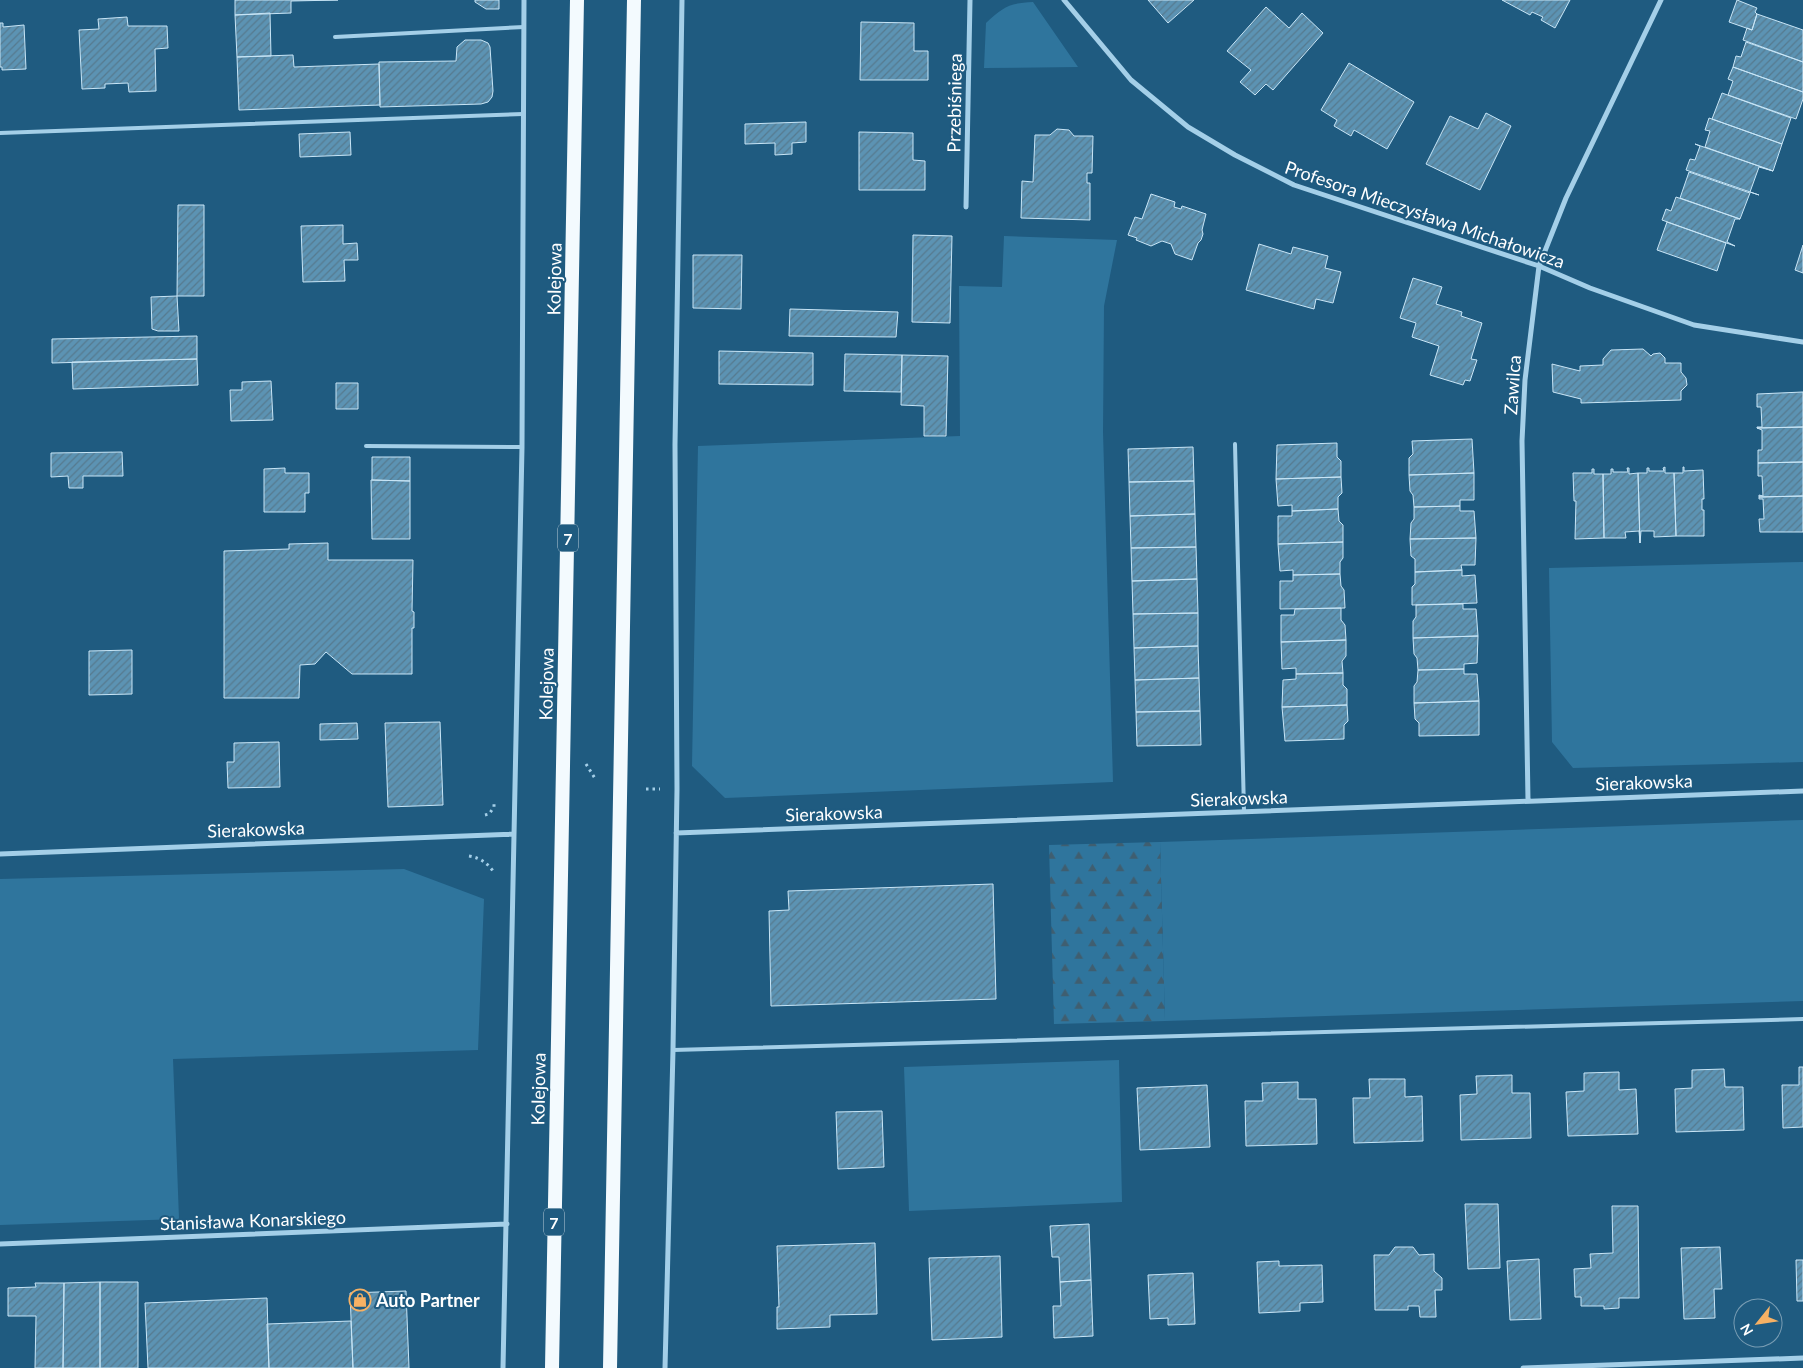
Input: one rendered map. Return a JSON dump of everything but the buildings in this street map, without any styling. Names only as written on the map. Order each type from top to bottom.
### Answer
[{"type":"highway","name":"Kolejowa","points":[[552,1368],[577,0]]},
{"type":"highway","points":[[610,1368],[634,0]]},
{"type":"street","name":"Kolejowa","points":[[503,1368],[522,447],[524,0]]},
{"type":"street","points":[[665,1368],[676,832],[675,445],[682,0]]},
{"type":"street","name":"Przebiśniega","points":[[966,207],[970,0]]},
{"type":"street","name":"Profesora Mieczysława Michałowicza","points":[[1064,0],[1131,80],[1188,127],[1235,155],[1294,185],[1539,266],[1590,288],[1694,325],[1803,342]]},
{"type":"street","name":"Zawilca","points":[[1528,800],[1522,441],[1525,380],[1539,266],[1566,198],[1661,0]]},
{"type":"street","name":"Sierakowska","points":[[676,832],[1803,791]]},
{"type":"street","name":"Sierakowska","points":[[0,854],[514,834]]},
{"type":"street","name":"Stanisława Konarskiego","points":[[0,1244],[507,1224]]},
{"type":"street","points":[[1523,1368],[1803,1358]]},
{"type":"lane","points":[[336,37],[524,26]]},
{"type":"lane","points":[[0,134],[523,114]]},
{"type":"lane","points":[[1235,444],[1244,811]]},
{"type":"lane","points":[[366,446],[522,447]]},
{"type":"lane","points":[[673,1050],[1803,1019]]},
{"type":"path","points":[[583,760],[597,781]]},
{"type":"path","points":[[482,815],[488,814],[494,806]]},
{"type":"path","points":[[466,856],[478,857],[488,864],[495,872],[496,878]]},
{"type":"green space","points":[[1033,2],[1078,67],[984,68],[986,23],[1007,7],[1018,3]]},
{"type":"green space","points":[[1004,236],[1117,240],[1104,306],[1103,432],[1113,782],[725,798],[692,766],[698,446],[960,436],[959,286],[1002,287]]},
{"type":"green space","points":[[1803,562],[1803,762],[1573,768],[1552,742],[1549,568]]},
{"type":"green space","points":[[1803,820],[1803,1001],[1165,1021],[1160,842]]},
{"type":"green space","points":[[1160,842],[1165,1021],[1054,1024],[1049,845]]},
{"type":"green space","points":[[404,869],[484,899],[478,1050],[173,1059],[179,1219],[0,1225],[0,879]]},
{"type":"green space","points":[[1119,1060],[1122,1202],[909,1211],[904,1067]]},
{"type":"place","name":"Auto Partner","points":[[360,1300]]}]
